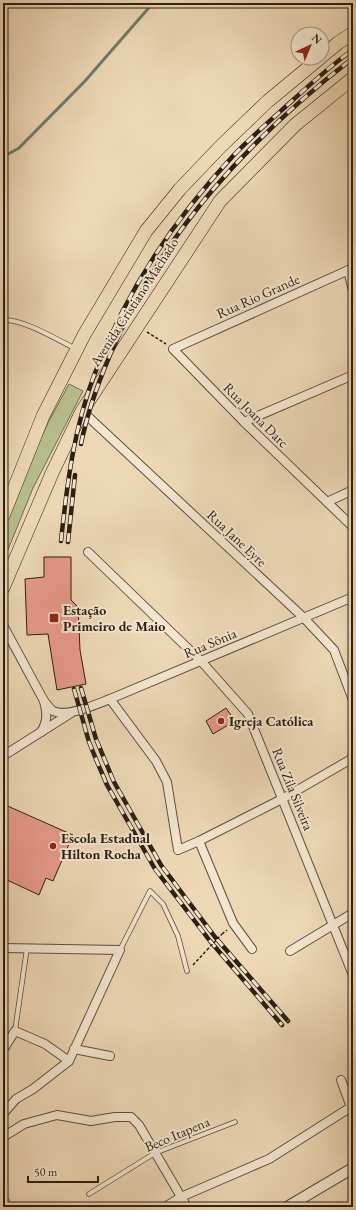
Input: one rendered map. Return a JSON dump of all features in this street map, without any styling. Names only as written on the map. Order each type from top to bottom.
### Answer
[{"type":"highway","name":"Avenida Cristiano Machado","points":[[330,50],[353,34]]},
{"type":"highway","name":"Avenida Cristiano Machado","points":[[3,515],[43,416],[84,334],[146,231],[180,189],[221,146],[268,101],[310,66]]},
{"type":"highway","name":"Avenida Cristiano Machado","points":[[3,588],[53,471],[82,411],[137,325],[220,201],[295,125],[353,78]]},
{"type":"street","points":[[350,269],[353,291]]},
{"type":"street","name":"Rua Rio Grande","points":[[173,349],[350,269]]},
{"type":"street","name":"Rua Joana Darc","points":[[173,349],[244,422],[353,527]]},
{"type":"street","points":[[244,422],[353,375]]},
{"type":"street","name":"Rua Jane Eyre","points":[[82,411],[304,618],[334,650],[353,700]]},
{"type":"street","points":[[327,502],[353,490]]},
{"type":"street","name":"Rua Zila Silveira","points":[[88,552],[201,661],[248,714],[334,924],[353,975]]},
{"type":"street","name":"Rua Sônia","points":[[3,625],[44,701],[54,711],[62,713],[76,711],[110,700],[353,597]]},
{"type":"street","points":[[110,700],[156,761],[167,782],[178,850],[282,800],[353,758]]},
{"type":"street","points":[[40,732],[46,724],[47,713],[44,701]]},
{"type":"street","name":"Rua Sônia","points":[[3,756],[76,711]]},
{"type":"street","points":[[199,841],[233,922],[252,949]]},
{"type":"street","points":[[290,951],[353,913]]},
{"type":"street","points":[[3,948],[120,950],[69,1061],[33,1089],[16,1099],[3,1114]]},
{"type":"street","points":[[3,1050],[15,1031],[45,1044],[69,1061]]},
{"type":"street","points":[[74,1049],[110,1056]]},
{"type":"street","points":[[165,1207],[181,1197],[269,1159],[352,1110],[341,1080]]},
{"type":"street","points":[[3,1137],[24,1124],[57,1115],[91,1121],[115,1117],[131,1117],[139,1125],[187,1207]]},
{"type":"street","points":[[287,1207],[353,1168]]},
{"type":"lane","points":[[3,320],[14,320],[76,350]]},
{"type":"lane","points":[[120,950],[150,891],[163,904],[178,936],[187,971]]},
{"type":"lane","points":[[15,1031],[28,948]]},
{"type":"lane","name":"Beco Itapena","points":[[89,1194],[155,1153],[235,1122]]},
{"type":"lane","points":[[3,1198],[7,1201],[10,1207]]},
{"type":"path","points":[[137,325],[173,349]]},
{"type":"path","points":[[187,971],[222,934]]},
{"type":"green space","points":[[69,384],[83,391],[33,488],[3,562],[3,533],[25,472],[48,423]]},
{"type":"building","name":"Estação Primeiro de Maio","points":[[44,557],[71,557],[71,600],[78,607],[80,650],[86,684],[57,690],[48,634],[27,635],[25,579],[44,577]]},
{"type":"building","name":"Igreja Católica","points":[[226,708],[235,721],[213,734],[206,721]]},
{"type":"building","points":[[3,804],[73,835],[53,881],[46,878],[39,895],[3,878]]},
{"type":"waterway","points":[[3,157],[19,148],[85,81],[153,3]]},
{"type":"railway","points":[[61,541],[72,456],[88,393],[107,343],[137,285],[172,231],[191,205],[233,156],[315,80],[337,61],[353,50]]},
{"type":"railway","points":[[81,444],[101,376],[131,310],[155,268],[182,229],[212,191],[244,155],[279,121],[353,58]]},
{"type":"railway","points":[[68,542],[75,475]]},
{"type":"railway","points":[[81,688],[96,739],[114,782],[161,865],[215,937],[288,1021]]},
{"type":"railway","points":[[74,689],[89,742],[107,785],[155,869],[210,941],[282,1025]]},
{"type":"place","name":"Estação Primeiro de Maio","points":[[54,618]]},
{"type":"place","name":"Igreja Católica","points":[[221,721]]},
{"type":"place","name":"Escola Estadual Hilton Rocha","points":[[53,846]]}]
